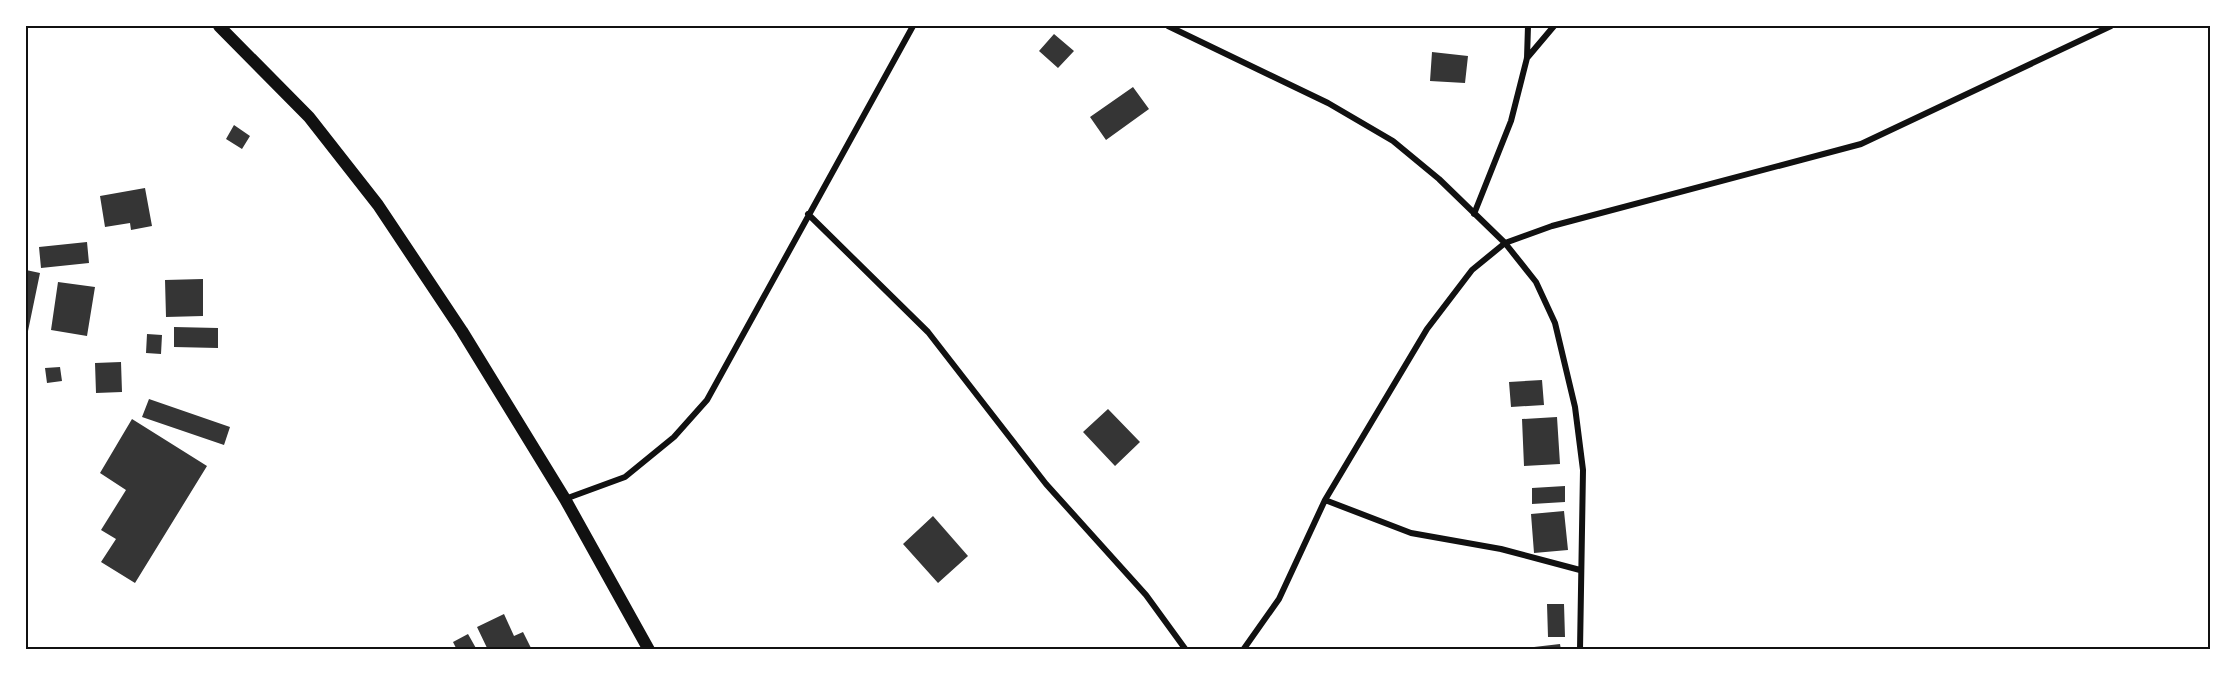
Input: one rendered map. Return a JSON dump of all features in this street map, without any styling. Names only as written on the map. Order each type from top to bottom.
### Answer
[{"type":"main road","points":[[219,26],[309,117],[378,205],[462,331],[565,499],[649,650]]},
{"type":"street","points":[[565,499],[625,477],[674,437],[706,400],[913,26]]},
{"type":"street","points":[[1168,26],[1328,104],[1393,141],[1439,179],[1506,243],[1536,282],[1555,323],[1575,407],[1583,470],[1580,650]]},
{"type":"street","points":[[1474,214],[1511,121],[1527,58],[1528,26]]},
{"type":"street","points":[[1527,58],[1554,26]]},
{"type":"street","points":[[1243,650],[1279,599],[1325,500],[1427,329],[1472,270],[1506,243],[1552,226],[1861,144],[2111,26]]},
{"type":"street","points":[[808,214],[928,332],[1046,484],[1146,596],[1186,650]]},
{"type":"street","points":[[1325,500],[1411,532],[1501,549],[1580,570]]},
{"type":"building","points":[[1054,34],[1074,51],[1058,68],[1039,51]]},
{"type":"building","points":[[1432,52],[1468,56],[1465,83],[1430,81]]},
{"type":"building","points":[[1133,87],[1149,109],[1106,140],[1090,117]]},
{"type":"building","points":[[234,125],[250,136],[242,149],[226,139]]},
{"type":"building","points":[[145,188],[152,226],[131,230],[130,223],[105,227],[100,196]]},
{"type":"building","points":[[87,242],[89,263],[41,268],[39,247]]},
{"type":"building","points":[[26,270],[40,273],[28,331],[26,331]]},
{"type":"building","points":[[203,279],[203,316],[166,317],[165,280]]},
{"type":"building","points":[[58,282],[95,287],[87,336],[51,330]]},
{"type":"building","points":[[174,327],[218,328],[218,348],[174,347]]},
{"type":"building","points":[[147,334],[162,335],[161,354],[146,353]]},
{"type":"building","points":[[121,362],[122,392],[96,393],[95,363]]},
{"type":"building","points":[[60,367],[62,381],[47,383],[45,368]]},
{"type":"building","points":[[1542,380],[1544,405],[1511,407],[1509,382]]},
{"type":"building","points":[[149,399],[230,427],[224,445],[142,417]]},
{"type":"building","points":[[1108,409],[1140,442],[1115,466],[1083,432]]},
{"type":"building","points":[[1557,417],[1560,464],[1524,466],[1522,419]]},
{"type":"building","points":[[132,419],[207,466],[135,583],[101,562],[116,539],[101,530],[126,490],[100,473]]},
{"type":"building","points":[[1565,486],[1565,502],[1532,504],[1532,488]]},
{"type":"building","points":[[1564,511],[1568,550],[1534,553],[1531,514]]},
{"type":"building","points":[[933,516],[968,556],[938,583],[903,544]]},
{"type":"building","points":[[1547,604],[1564,604],[1565,637],[1548,637]]},
{"type":"building","points":[[504,614],[514,636],[523,632],[532,650],[488,650],[477,627]]},
{"type":"building","points":[[468,634],[477,650],[457,650],[453,642]]},
{"type":"building","points":[[1560,644],[1561,650],[1535,650],[1534,647]]}]
